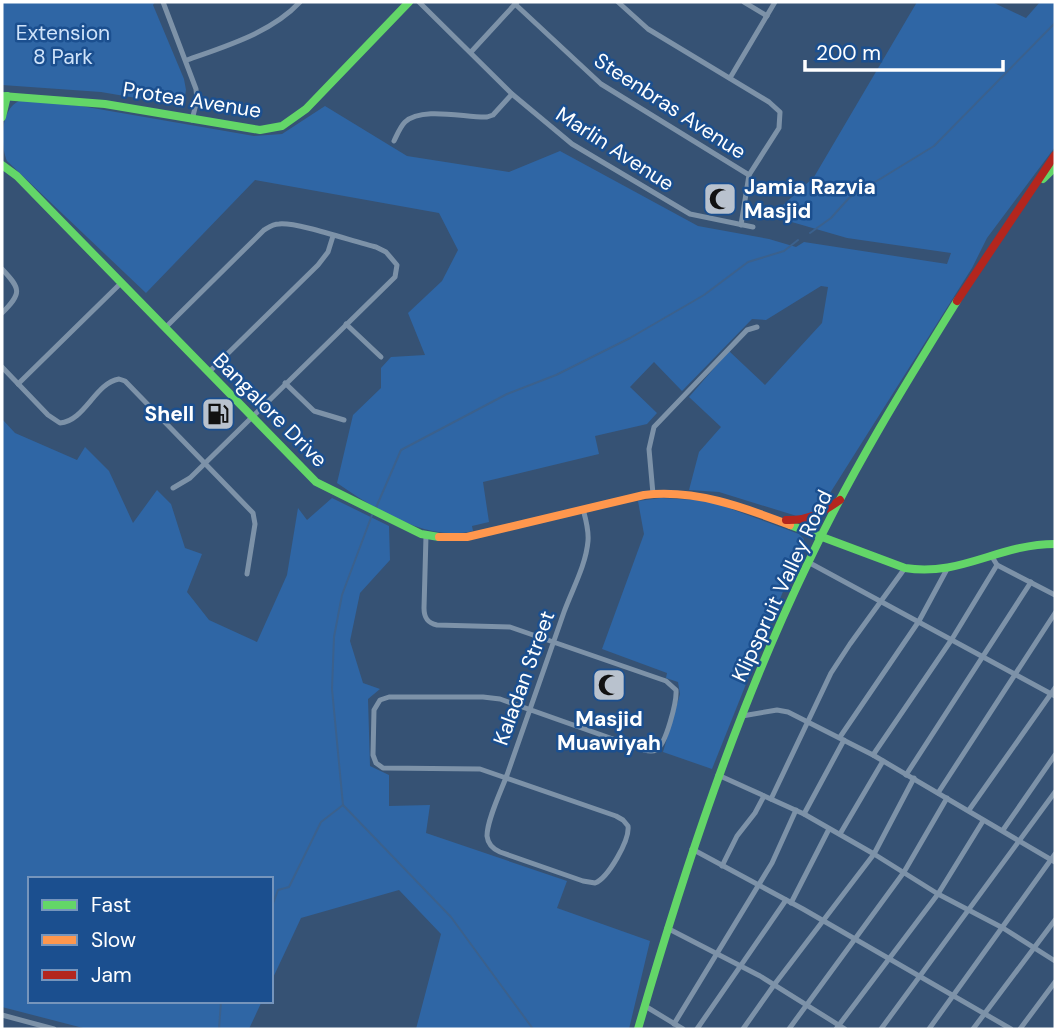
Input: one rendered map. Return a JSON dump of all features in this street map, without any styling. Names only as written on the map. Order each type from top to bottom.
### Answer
[{"type":"street","points":[[163,2],[197,92],[192,120]]},
{"type":"street","points":[[187,60],[274,25],[300,2]]},
{"type":"street","name":"Protea Avenue","points":[[5,96],[89,102],[253,130],[282,127],[306,109],[409,2]]},
{"type":"street","name":"Marlin Avenue","points":[[419,2],[512,94],[563,138],[668,203],[698,217],[753,227]]},
{"type":"street","points":[[618,2],[648,29],[769,102],[780,112],[779,128],[749,175],[741,225]]},
{"type":"street","points":[[744,2],[766,16]]},
{"type":"street","points":[[730,78],[775,2]]},
{"type":"street","points":[[471,52],[516,3]]},
{"type":"street","name":"Steenbras Avenue","points":[[516,3],[601,84],[749,175]]},
{"type":"street","points":[[394,141],[411,118],[433,114],[487,117],[493,115],[512,94]]},
{"type":"street","points":[[2,117],[5,96]]},
{"type":"street","name":"Klipspruit Valley Road","points":[[638,1029],[667,928],[718,775],[808,562],[923,354],[1055,155]]},
{"type":"street","name":"Bangalore Drive","points":[[2,165],[16,176],[316,482],[426,536],[467,537],[653,494],[704,496],[776,519],[905,568],[925,572],[946,571]]},
{"type":"street","name":"Klipspruit Valley Road","points":[[1031,191],[1055,167]]},
{"type":"street","points":[[165,328],[271,225],[284,223],[382,250],[398,267],[394,277],[205,463],[185,482],[173,488]]},
{"type":"street","points":[[209,372],[318,265],[328,253],[333,236]]},
{"type":"street","points":[[2,269],[16,285],[18,292],[2,313]]},
{"type":"street","points":[[18,384],[121,283]]},
{"type":"street","points":[[346,324],[381,357]]},
{"type":"street","points":[[653,494],[649,449],[654,427],[747,330],[757,327]]},
{"type":"street","points":[[2,367],[48,415],[62,423],[72,419],[110,381],[122,380],[253,513],[247,573]]},
{"type":"street","points":[[285,383],[314,411],[344,420]]},
{"type":"street","points":[[776,519],[811,519],[842,499]]},
{"type":"street","name":"Kaladan Street","points":[[506,778],[616,816],[626,822],[629,831],[626,841],[606,874],[595,883],[583,881],[500,852],[490,846],[487,835],[506,778],[587,548],[588,531],[583,509]]},
{"type":"street","points":[[426,536],[424,608],[429,622],[437,625],[503,625],[672,684],[677,693],[665,736],[658,748],[649,751],[500,699],[389,697],[374,706],[373,755],[376,763],[383,768],[480,769],[506,778]]},
{"type":"street","points":[[804,814],[842,738],[919,621],[946,571],[1019,546],[1055,544]]},
{"type":"street","points":[[991,555],[997,565],[1055,595]]},
{"type":"street","points":[[808,562],[1053,695]]},
{"type":"street","points":[[873,755],[952,639],[997,565]]},
{"type":"street","points":[[771,799],[807,721],[850,644],[905,568]]},
{"type":"street","points":[[906,775],[1031,582]]},
{"type":"street","points":[[938,793],[1017,675],[1055,612]]},
{"type":"street","points":[[969,810],[1053,695],[1055,688]]},
{"type":"street","points":[[742,716],[782,710],[807,721],[873,755],[969,810],[983,821],[1054,859],[929,1029]]},
{"type":"street","points":[[1003,831],[1055,755]]},
{"type":"street","points":[[840,834],[883,761]]},
{"type":"street","points":[[718,775],[804,814],[874,853],[938,894],[1003,928],[1055,961]]},
{"type":"street","points":[[743,1029],[874,853],[914,778]]},
{"type":"street","points":[[881,1029],[1055,792]]},
{"type":"street","points":[[722,866],[737,836],[764,796]]},
{"type":"street","points":[[789,1029],[904,872],[947,798]]},
{"type":"street","points":[[674,1024],[772,863],[796,810]]},
{"type":"street","points":[[837,1027],[938,894],[983,821]]},
{"type":"street","points":[[697,1029],[788,901],[829,829]]},
{"type":"street","points":[[692,849],[1011,1029]]},
{"type":"street","points":[[973,1029],[1055,920]]},
{"type":"street","points":[[667,928],[774,985],[837,1027],[845,1029]]},
{"type":"street","points":[[1020,1029],[1055,982]]},
{"type":"street","points":[[645,1006],[683,1029]]},
{"type":"street","points":[[2,1015],[54,1029]]},
{"type":"green space","name":"Extension 8 Park","points":[[2,2],[155,2],[153,5],[184,79],[186,90],[183,106],[101,92],[2,85]]},
{"type":"green space","points":[[917,2],[992,2],[1026,18],[1040,2],[1055,2],[1055,147],[987,238],[972,268],[820,509],[816,513],[800,517],[719,492],[689,490],[699,452],[721,427],[689,397],[729,351],[765,385],[822,323],[828,287],[821,286],[766,320],[752,319],[682,391],[654,362],[630,387],[657,413],[647,424],[595,436],[599,454],[483,482],[489,522],[472,526],[473,531],[437,532],[419,528],[384,513],[337,483],[353,415],[381,388],[381,368],[391,357],[425,355],[408,313],[442,281],[458,250],[439,213],[255,180],[146,293],[7,161],[3,145],[6,117],[9,110],[22,100],[81,106],[254,136],[282,134],[325,106],[407,156],[509,172],[560,151],[698,226],[769,239],[796,247],[804,242],[947,264],[951,253],[847,238],[771,216],[814,177]]},
{"type":"green space","points":[[2,419],[15,433],[77,460],[85,447],[109,471],[133,523],[157,490],[171,504],[185,548],[202,554],[187,592],[209,620],[257,642],[287,575],[298,508],[307,520],[332,498],[389,526],[390,560],[360,593],[350,641],[363,683],[380,689],[368,699],[370,766],[389,775],[389,806],[430,805],[426,833],[567,881],[557,908],[650,941],[629,1029],[416,1029],[441,934],[399,890],[301,918],[273,978],[273,877],[28,877],[28,1003],[261,1003],[249,1029],[87,1029],[2,1007]]},
{"type":"green space","points":[[661,498],[715,503],[799,534],[804,539],[712,769],[663,752],[680,694],[678,682],[666,678],[667,673],[602,649],[644,534],[638,501]]},
{"type":"waterway","points":[[810,233],[831,218],[849,198],[934,146],[1055,23]]},
{"type":"waterway","points":[[375,510],[401,450],[507,394],[556,375],[630,338],[704,295],[748,262],[784,251],[798,240]]},
{"type":"waterway","points":[[372,515],[342,595],[334,637],[332,689],[343,805],[451,917],[533,1029]]},
{"type":"waterway","points":[[273,904],[278,890],[289,887],[321,822],[343,805]]},
{"type":"waterway","points":[[219,1029],[221,1003]]},
{"type":"traffic: fast","points":[[2,96],[105,104],[260,130],[282,126],[306,109],[409,2]]},
{"type":"traffic: fast","points":[[2,117],[7,96]]},
{"type":"traffic: fast","points":[[2,165],[17,176],[316,482],[421,534],[439,537]]},
{"type":"traffic: fast","points":[[1043,179],[1055,167]]},
{"type":"traffic: fast","points":[[638,1029],[713,792],[782,619],[860,463],[957,301]]},
{"type":"traffic: fast","points":[[790,525],[905,568],[925,570],[962,564],[1034,545],[1055,544]]},
{"type":"traffic: slow","points":[[439,537],[467,537],[644,495],[663,494],[719,501],[790,525]]},
{"type":"traffic: jam","points":[[957,301],[1055,155]]},
{"type":"traffic: jam","points":[[786,520],[815,515],[840,500]]},
{"type":"place","name":"Jamia Razvia Masjid","points":[[720,199]]},
{"type":"place","name":"Shell","points":[[218,414]]},
{"type":"place","name":"Masjid Muawiyah","points":[[609,685]]}]
